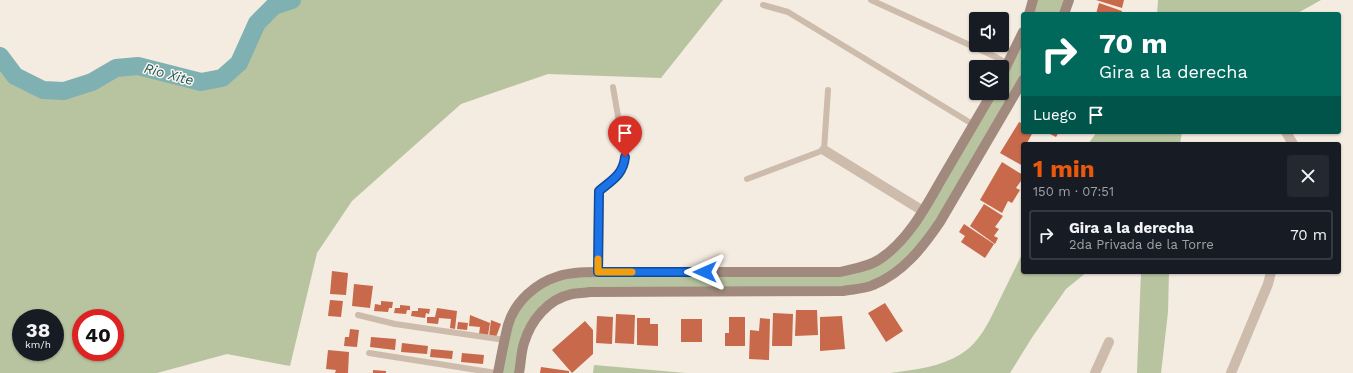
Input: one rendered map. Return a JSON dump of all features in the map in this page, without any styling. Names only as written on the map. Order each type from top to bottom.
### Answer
[{"type":"street","points":[[1030,12],[1034,0]]},
{"type":"street","points":[[1065,12],[1068,0]]},
{"type":"street","points":[[1009,62],[1021,36]]},
{"type":"street","points":[[520,373],[524,344],[529,329],[542,311],[554,301],[571,294],[590,292],[843,291],[873,285],[887,278],[904,266],[928,239],[944,215],[1021,83]]},
{"type":"street","points":[[497,373],[508,324],[514,312],[533,288],[558,276],[575,272],[840,272],[860,268],[879,260],[905,235],[923,211],[988,100]]},
{"type":"street","points":[[824,150],[923,211]]},
{"type":"street","points":[[598,272],[599,191]]},
{"type":"street","points":[[1231,373],[1268,284],[1270,274]]},
{"type":"street","points":[[1095,373],[1108,342]]},
{"type":"lane","points":[[871,0],[1000,60]]},
{"type":"lane","points":[[763,5],[788,12],[974,125]]},
{"type":"lane","points":[[599,191],[621,173],[624,165],[625,157],[613,87]]},
{"type":"lane","points":[[747,179],[824,150],[828,90]]},
{"type":"lane","points":[[358,315],[380,321],[505,340]]},
{"type":"lane","points":[[369,353],[497,373]]},
{"type":"green space","points":[[292,0],[723,0],[661,78],[548,74],[461,104],[352,201],[317,253],[290,366],[227,354],[157,373],[0,373],[0,56],[15,76],[43,90],[64,91],[92,82],[116,68],[138,66],[201,82],[222,78],[239,63],[257,23],[274,6]]},
{"type":"green space","points":[[1033,0],[1069,0],[1065,12],[1030,12]]},
{"type":"green space","points":[[1158,0],[1321,0],[1300,12],[1157,12]]},
{"type":"green space","points":[[1021,36],[1021,83],[940,222],[904,265],[860,288],[590,292],[554,301],[529,329],[519,373],[498,373],[508,324],[522,300],[558,276],[860,268],[905,235],[988,100],[1009,100],[1009,61]]},
{"type":"green space","points":[[1096,134],[1182,134],[1180,142],[1090,142]]},
{"type":"green space","points":[[1021,256],[1021,274],[1085,274],[1066,289],[1033,336],[1010,373],[890,373],[936,365],[961,354],[980,336]]},
{"type":"green space","points":[[1141,274],[1169,274],[1168,312],[1161,373],[1137,373]]},
{"type":"green space","points":[[594,365],[686,373],[593,373]]},
{"type":"building","points":[[1096,0],[1124,0],[1122,8]]},
{"type":"building","points":[[1099,3],[1122,11],[1122,12],[1097,12]]},
{"type":"building","points":[[1019,122],[1021,123],[1021,134],[1032,134],[1028,142],[1021,142],[1021,165],[1000,153]]},
{"type":"building","points":[[1050,134],[1058,134],[1056,137]]},
{"type":"building","points":[[1002,162],[1021,174],[1021,181],[1016,188],[1020,190],[1012,203],[1008,201],[1002,213],[980,200]]},
{"type":"building","points":[[984,204],[1003,216],[995,227],[999,229],[994,236],[998,238],[995,244],[970,226]]},
{"type":"building","points":[[964,224],[994,244],[985,258],[961,242],[965,236],[959,232]]},
{"type":"building","points":[[332,271],[348,273],[346,295],[330,294]]},
{"type":"building","points":[[354,284],[373,286],[370,308],[352,306]]},
{"type":"building","points":[[330,300],[343,301],[341,317],[328,316]]},
{"type":"building","points":[[381,301],[393,302],[392,308],[389,308],[388,312],[374,311],[375,304],[381,305]]},
{"type":"building","points":[[885,303],[903,331],[886,342],[868,313]]},
{"type":"building","points":[[400,305],[410,306],[410,310],[407,310],[406,314],[394,313],[395,308],[400,308]]},
{"type":"building","points":[[418,308],[430,309],[429,314],[426,313],[425,318],[411,316],[412,311],[418,311]]},
{"type":"building","points":[[437,308],[457,311],[455,329],[450,328],[451,319],[439,318],[438,324],[427,323],[427,317],[435,317]]},
{"type":"building","points":[[796,310],[817,310],[818,335],[795,336]]},
{"type":"building","points":[[773,313],[793,314],[792,346],[772,346]]},
{"type":"building","points":[[616,314],[635,315],[634,344],[615,343]]},
{"type":"building","points":[[470,315],[490,323],[488,335],[479,334],[480,327],[469,326]]},
{"type":"building","points":[[597,316],[613,317],[612,344],[596,343]]},
{"type":"building","points":[[842,316],[845,349],[820,351],[820,317]]},
{"type":"building","points":[[729,317],[745,317],[745,346],[725,346],[725,333],[729,333]]},
{"type":"building","points":[[637,318],[650,318],[650,324],[658,324],[658,346],[637,345]]},
{"type":"building","points":[[760,318],[770,319],[769,360],[749,359],[750,330],[759,331]]},
{"type":"building","points":[[681,319],[702,319],[702,342],[681,342]]},
{"type":"building","points":[[491,320],[501,324],[496,337],[489,336]]},
{"type":"building","points":[[585,321],[593,330],[593,354],[572,373],[552,350]]},
{"type":"building","points":[[458,322],[468,323],[467,330],[457,329]]},
{"type":"building","points":[[350,329],[359,330],[357,347],[344,346],[345,337],[349,337]]},
{"type":"building","points":[[371,337],[396,339],[395,350],[370,347]]},
{"type":"building","points":[[402,343],[428,346],[427,354],[401,352]]},
{"type":"building","points":[[431,349],[453,351],[452,359],[430,357]]},
{"type":"building","points":[[328,350],[349,352],[348,373],[335,373],[336,370],[326,369]]},
{"type":"building","points":[[462,353],[484,355],[483,364],[461,362]]},
{"type":"building","points":[[541,367],[569,371],[569,373],[540,373]]},
{"type":"building","points":[[373,370],[386,371],[386,373],[373,373]]},
{"type":"waterway","name":"Rio Xite","points":[[0,56],[15,76],[43,90],[64,91],[92,82],[116,68],[138,66],[201,82],[222,78],[239,63],[257,23],[274,6],[292,0]]},
{"type":"slow traffic","points":[[598,259],[598,272],[632,272]]},
{"type":"route","points":[[625,157],[621,173],[599,191],[598,272],[705,272]]}]
